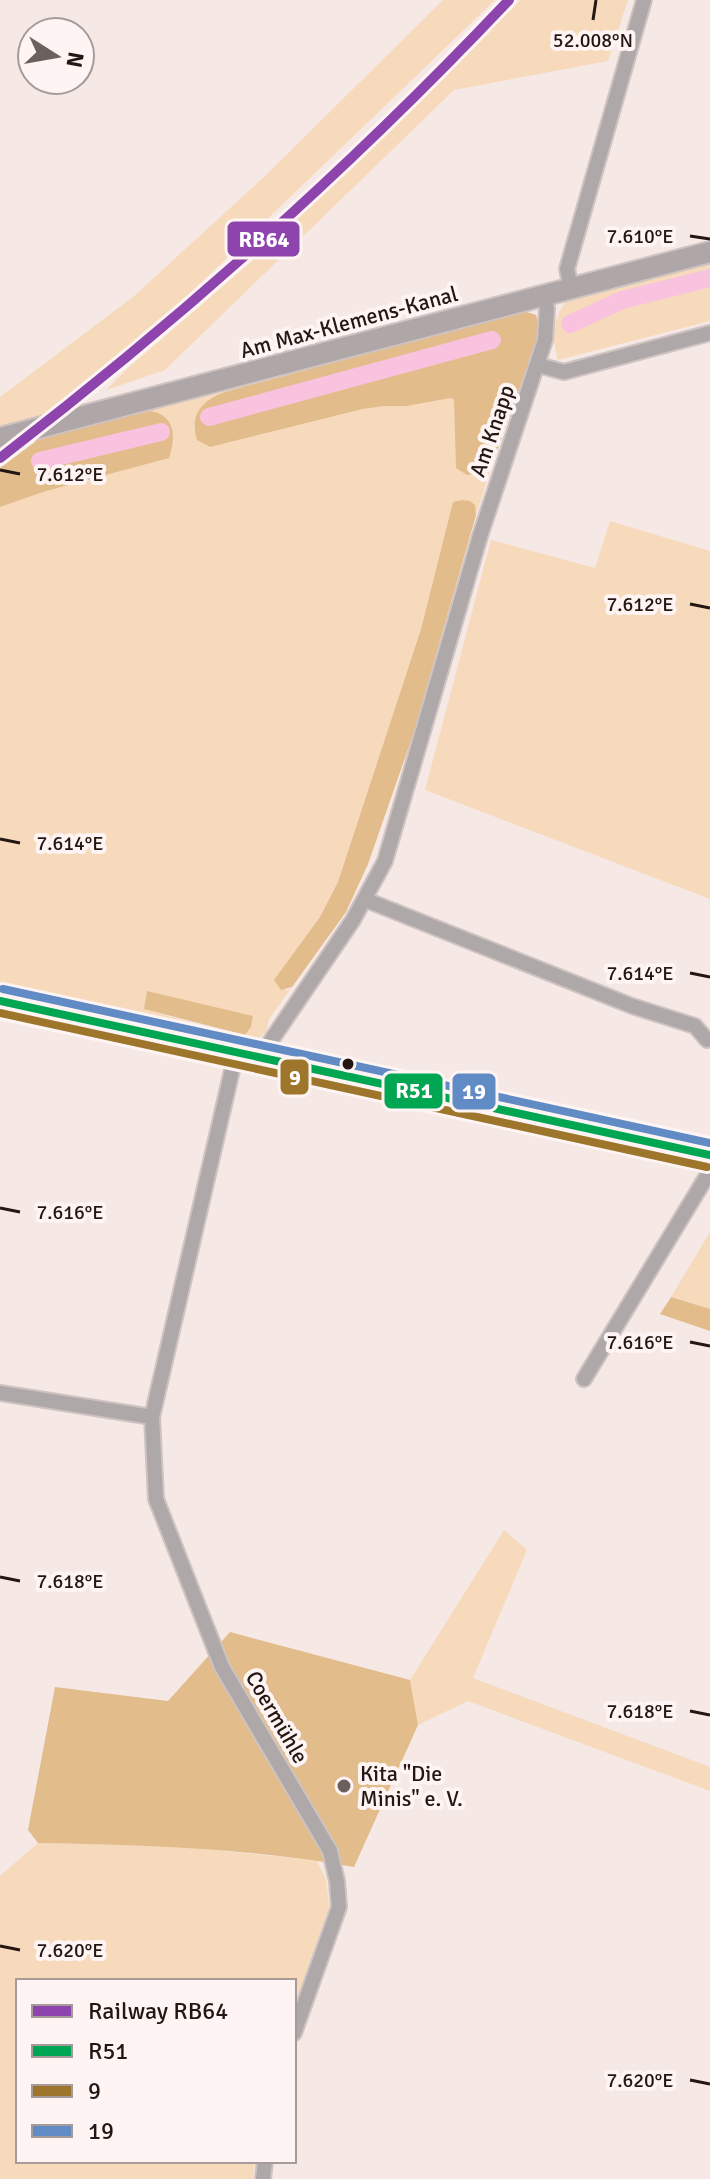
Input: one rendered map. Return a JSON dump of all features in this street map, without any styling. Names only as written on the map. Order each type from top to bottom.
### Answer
[{"type":"main road","name":"Am Max-Klemens-Kanal","points":[[0,438],[710,252]]},
{"type":"main road","points":[[0,1001],[710,1155]]},
{"type":"street","points":[[571,288],[567,269],[644,0]]},
{"type":"street","name":"Am Knapp","points":[[264,1059],[268,1045],[366,900],[385,861],[480,536],[538,365],[545,340],[547,309],[544,295]]},
{"type":"street","points":[[538,365],[564,372],[710,333]]},
{"type":"street","points":[[366,900],[632,1006],[695,1026],[707,1040]]},
{"type":"street","name":"Coermühle","points":[[236,1053],[152,1417],[156,1499],[222,1667],[330,1851],[339,1907],[296,2027]]},
{"type":"street","points":[[584,1379],[710,1171]]},
{"type":"street","points":[[0,1393],[152,1417]]},
{"type":"shaded area","points":[[443,0],[495,0],[153,329],[45,414],[0,426],[0,397],[133,297],[265,176]]},
{"type":"shaded area","points":[[521,0],[628,0],[608,61],[454,90],[165,370],[106,390],[252,261]]},
{"type":"shaded area","points":[[710,263],[710,321],[558,360],[554,329],[566,300]]},
{"type":"shaded area","points":[[524,311],[536,315],[540,331],[492,465],[485,472],[467,475],[456,468],[454,400],[451,398],[407,406],[363,409],[210,447],[197,440],[195,423],[199,410],[224,392]]},
{"type":"shaded area","points":[[224,392],[203,406],[195,423],[194,430],[210,447],[363,409],[407,406],[451,398],[454,400],[457,468],[485,472],[492,465],[476,515],[475,505],[470,501],[453,502],[421,629],[338,882],[320,917],[275,979],[287,991],[292,987],[269,1019],[266,1032],[259,1038],[245,1035],[251,1027],[252,1016],[147,992],[144,1009],[196,1024],[0,982],[0,507],[46,491],[150,411],[140,412]]},
{"type":"shaded area","points":[[150,411],[165,417],[172,428],[173,443],[169,458],[46,491],[0,507],[0,468],[43,436]]},
{"type":"shaded area","points":[[462,500],[475,505],[476,515],[413,735],[368,864],[346,912],[292,987],[281,990],[274,980],[320,917],[338,882],[421,629],[453,502]]},
{"type":"shaded area","points":[[610,521],[710,551],[710,899],[425,790],[491,540],[595,568]]},
{"type":"shaded area","points":[[147,991],[253,1016],[251,1027],[245,1035],[144,1009]]},
{"type":"shaded area","points":[[710,1232],[710,1309],[671,1297]]},
{"type":"shaded area","points":[[671,1297],[710,1309],[710,1331],[660,1314]]},
{"type":"shaded area","points":[[504,1530],[527,1550],[473,1678],[710,1767],[710,1791],[468,1701],[418,1725],[410,1680]]},
{"type":"shaded area","points":[[230,1632],[410,1680],[418,1725],[354,1867],[236,1852],[157,1846],[38,1843],[28,1830],[55,1687],[168,1701]]},
{"type":"shaded area","points":[[38,1843],[170,1846],[316,1860],[326,1879],[329,1907],[296,2001],[296,1979],[16,1979],[16,2163],[255,2163],[253,2179],[0,2179],[0,1876]]},
{"type":"waterway","points":[[570,324],[622,300],[710,278]]},
{"type":"waterway","points":[[209,417],[492,340]]},
{"type":"waterway","points":[[40,461],[161,432]]},
{"type":"rail line","name":"RB64","points":[[0,458],[134,351],[264,239],[388,122],[509,0]]},
{"type":"transit line","name":"19","points":[[3,989],[710,1143]]},
{"type":"transit line","name":"R51","points":[[0,1001],[710,1155]]},
{"type":"transit line","name":"9","points":[[0,1013],[707,1167]]},
{"type":"place","name":"Kita \"Die Minis\" e. V.","points":[[344,1786]]}]
